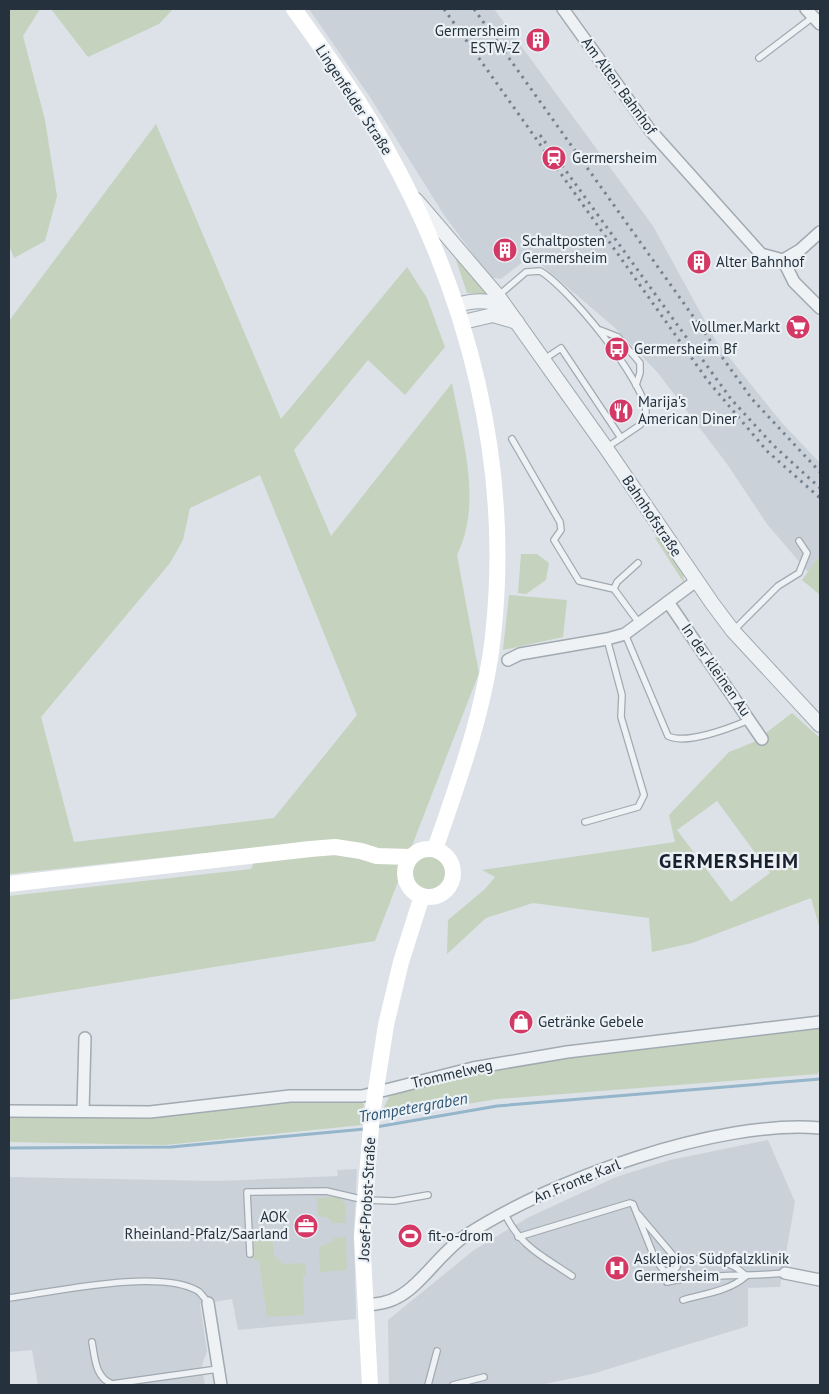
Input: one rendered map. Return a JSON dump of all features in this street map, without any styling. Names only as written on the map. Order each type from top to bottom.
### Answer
[{"type":"main road","name":"Lingenfelder Straße","points":[[294,9],[371,123],[410,193],[463,322],[492,456],[498,528],[493,638],[471,745],[435,849]]},
{"type":"main road","points":[[9,884],[310,848],[335,847],[361,851],[377,856],[410,856]]},
{"type":"main road","points":[[377,856],[406,882],[409,888],[422,896],[437,896],[444,892],[452,879],[452,864],[442,852],[435,849],[419,850],[410,856],[405,867],[406,882]]},
{"type":"main road","name":"Josef-Probst-Straße","points":[[370,1385],[362,1236],[374,1094],[400,962],[422,896]]},
{"type":"street","name":"Am Alten Bahnhof","points":[[563,9],[650,130],[761,254],[782,260]]},
{"type":"street","name":"Bahnhofstraße","points":[[410,193],[501,300],[606,448],[696,581],[733,630],[820,725]]},
{"type":"street","points":[[820,232],[800,250],[782,260],[794,282],[820,308]]},
{"type":"street","points":[[457,305],[477,300],[501,300]]},
{"type":"street","points":[[463,322],[493,315],[517,322]]},
{"type":"street","points":[[508,660],[520,654],[607,639],[625,634],[696,581]]},
{"type":"street","name":"In der kleinen Au","points":[[668,602],[751,720],[762,739]]},
{"type":"street","name":"Trommelweg","points":[[9,1111],[150,1112],[290,1096],[326,1097],[374,1094],[473,1068],[567,1052],[820,1022]]},
{"type":"street","points":[[84,1111],[85,1038]]},
{"type":"street","name":"An Fronte Karl","points":[[365,1305],[388,1302],[404,1294],[454,1244],[504,1212],[550,1191],[624,1162],[667,1149],[783,1126],[820,1128]]},
{"type":"street","points":[[785,1273],[820,1280]]},
{"type":"street","points":[[208,1303],[221,1385]]},
{"type":"lane","points":[[759,58],[813,16]]},
{"type":"lane","points":[[501,300],[526,272],[540,271],[576,302],[600,330],[636,385],[646,414],[640,425],[606,448]]},
{"type":"lane","points":[[600,330],[618,337],[637,358],[641,368],[636,385]]},
{"type":"lane","points":[[543,360],[561,348],[623,437]]},
{"type":"lane","points":[[512,438],[560,522],[561,530],[554,540],[579,581],[614,589],[639,623]]},
{"type":"lane","points":[[733,630],[778,586],[799,574],[806,553],[799,541]]},
{"type":"lane","points":[[614,589],[617,582],[638,563]]},
{"type":"lane","points":[[625,634],[668,736],[676,740],[728,729],[751,720]]},
{"type":"lane","points":[[585,822],[638,807],[644,795],[621,717],[622,694],[607,639]]},
{"type":"lane","points":[[250,1254],[247,1192],[326,1191],[365,1200],[394,1201],[428,1195]]},
{"type":"lane","points":[[518,1237],[628,1203],[634,1204],[655,1259],[664,1270],[673,1270],[677,1266],[677,1260],[638,1214]]},
{"type":"lane","points":[[504,1212],[512,1229],[526,1245],[572,1276]]},
{"type":"lane","points":[[677,1260],[730,1263],[737,1266],[746,1276]]},
{"type":"lane","points":[[667,1282],[701,1276],[746,1276],[785,1273]]},
{"type":"lane","points":[[683,1300],[739,1283],[746,1276]]},
{"type":"lane","points":[[9,1298],[143,1280],[186,1286],[200,1292],[208,1303]]},
{"type":"lane","points":[[92,1342],[99,1373],[106,1381],[112,1384],[218,1369]]},
{"type":"lane","points":[[428,1385],[437,1352]]},
{"type":"lane","points":[[453,1385],[484,1378]]},
{"type":"shaded area","points":[[309,9],[494,9],[653,226],[716,341],[782,423],[820,463],[820,555],[808,572],[767,524],[727,464],[658,373],[614,327],[539,263],[523,262],[501,279],[490,277],[444,215],[370,97]]},
{"type":"shaded area","name":"Asklepios Südpfalzklinik Germersheim","points":[[768,1140],[795,1202],[780,1287],[748,1288],[748,1326],[592,1374],[540,1385],[389,1385],[388,1320],[474,1250],[527,1218],[616,1177],[670,1160]]},
{"type":"shaded area","points":[[357,1169],[354,1230],[356,1319],[238,1330],[232,1299],[200,1304],[207,1351],[202,1365],[205,1385],[38,1385],[32,1350],[9,1352],[9,1177],[217,1181],[338,1176],[337,1170]]},
{"type":"green space","points":[[9,9],[40,9],[23,36],[45,120],[57,196],[45,241],[14,258],[9,245]]},
{"type":"green space","points":[[51,9],[173,9],[159,24],[88,57]]},
{"type":"green space","points":[[156,124],[281,419],[407,267],[427,298],[445,347],[405,395],[368,360],[294,450],[331,536],[452,383],[465,448],[469,492],[469,514],[465,535],[457,555],[479,673],[375,941],[9,1000],[9,896],[251,869],[261,847],[9,874],[9,321]],"holes":[[[260,475],[357,715],[274,818],[74,842],[41,717],[170,563],[183,540],[190,508]]]},
{"type":"green space","points":[[453,251],[490,295],[467,293]]},
{"type":"green space","points":[[658,536],[683,574],[684,583],[655,538]]},
{"type":"green space","points":[[521,554],[537,554],[549,563],[546,580],[526,594],[518,593]]},
{"type":"green space","points":[[820,555],[820,595],[802,580]]},
{"type":"green space","points":[[509,595],[567,600],[563,637],[503,650]]},
{"type":"green space","points":[[792,713],[820,738],[820,929],[811,898],[692,943],[652,952],[649,918],[533,903],[486,918],[447,954],[448,920],[485,889],[495,877],[482,870],[675,842],[669,815],[729,752],[754,742]],"holes":[[[717,801],[770,873],[731,902],[677,830]]]},
{"type":"green space","points":[[429,856],[441,861],[446,873],[441,885],[429,890],[417,885],[412,873],[417,861]]},
{"type":"green space","points":[[820,1023],[820,1065],[818,1074],[497,1099],[384,1118],[384,1107],[391,1093],[555,1057]]},
{"type":"green space","points":[[290,1098],[360,1102],[364,1104],[362,1125],[165,1145],[9,1142],[9,1114],[57,1113]]},
{"type":"green space","points":[[339,1197],[345,1204],[346,1223],[333,1223],[329,1218],[318,1216],[317,1198]]},
{"type":"green space","points":[[252,1235],[272,1235],[274,1255],[283,1264],[305,1263],[306,1275],[303,1275],[304,1315],[267,1317],[259,1261],[254,1261]]},
{"type":"green space","points":[[346,1237],[347,1270],[320,1272],[319,1247],[332,1242],[334,1238]]},
{"type":"waterway","name":"Trompetergraben","points":[[376,1127],[497,1106],[820,1079]]},
{"type":"waterway","name":"Trompetergraben","points":[[9,1148],[171,1147],[365,1129]]},
{"type":"railway","points":[[444,9],[708,381],[767,451],[820,498]]},
{"type":"railway","points":[[474,9],[752,399],[820,472]]},
{"type":"railway","points":[[540,135],[731,399],[773,445],[820,488]]},
{"type":"place","name":"Germersheim ESTW-Z","points":[[538,40]]},
{"type":"place","name":"Germersheim","points":[[554,158]]},
{"type":"place","name":"Schaltposten Germersheim","points":[[505,250]]},
{"type":"place","name":"Alter Bahnhof","points":[[699,262]]},
{"type":"place","name":"Vollmer.Markt","points":[[798,327]]},
{"type":"place","name":"Germersheim Bf","points":[[617,349]]},
{"type":"place","name":"Marija's American Diner","points":[[621,411]]},
{"type":"place","name":"Getränke Gebele","points":[[521,1022]]},
{"type":"place","name":"AOK Rheinland-Pfalz/Saarland","points":[[306,1226]]},
{"type":"place","name":"fit-o-drom","points":[[410,1236]]},
{"type":"place","name":"Asklepios Südpfalzklinik Germersheim","points":[[617,1268]]},
{"type":"district","name":"GERMERSHEIM","points":[[729,861]]}]
